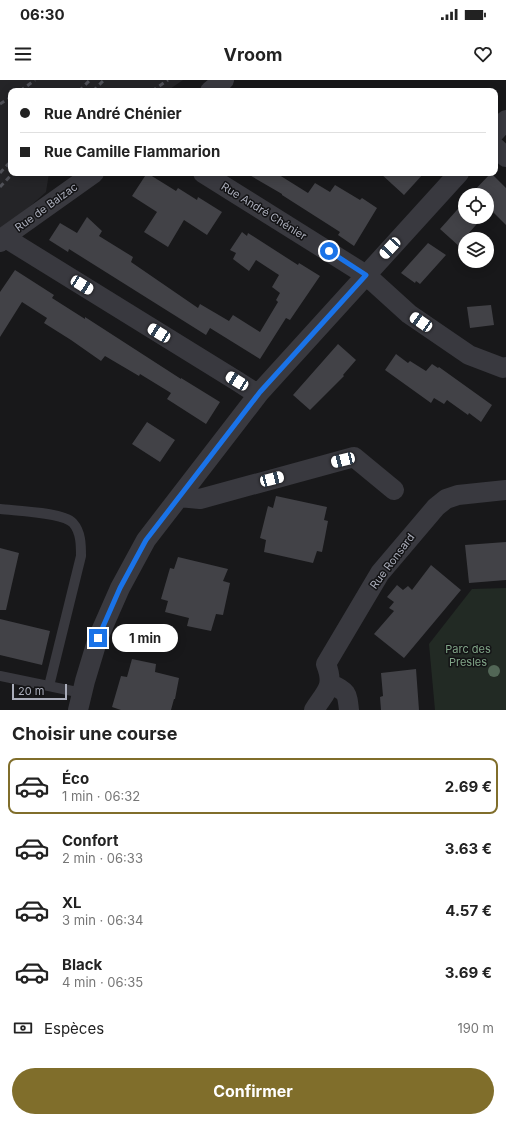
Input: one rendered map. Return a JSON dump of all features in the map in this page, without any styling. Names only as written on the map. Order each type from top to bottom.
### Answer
[{"type":"street","points":[[214,88],[224,80]]},
{"type":"street","points":[[498,129],[506,120]]},
{"type":"street","points":[[498,150],[506,157]]},
{"type":"street","name":"Rue de Balzac","points":[[2,239],[90,176]]},
{"type":"street","name":"Rue André Chénier","points":[[208,176],[366,275],[408,314],[470,355],[503,368],[506,367]]},
{"type":"street","points":[[80,702],[98,638],[120,588],[146,540],[260,392],[456,176]]},
{"type":"street","points":[[2,239],[251,390],[260,392]]},
{"type":"street","points":[[179,497],[200,499],[354,457],[394,490]]},
{"type":"street","name":"Rue Ronsard","points":[[331,684],[330,673],[326,664],[380,573],[436,507],[446,499],[458,495],[506,490]]},
{"type":"street","points":[[314,710],[331,684],[341,689],[348,696],[349,710]]},
{"type":"lane","points":[[0,509],[59,516],[72,522],[78,531],[81,544],[81,556],[49,686]]},
{"type":"lane","points":[[0,676],[49,686],[80,702]]},
{"type":"shaded area","points":[[0,80],[183,80],[171,88],[8,88],[8,176],[49,176],[46,192],[0,233]]},
{"type":"green space","name":"Parc des Presles","points":[[506,588],[506,710],[435,710],[429,644],[472,589]]},
{"type":"building","points":[[145,176],[152,176],[176,191],[178,188],[197,200],[198,197],[222,212],[207,235],[184,220],[168,247],[144,232],[157,212],[132,196]]},
{"type":"building","points":[[251,176],[281,176],[308,193],[315,183],[330,192],[335,185],[360,200],[362,198],[377,208],[354,246],[338,235],[340,232],[282,194]]},
{"type":"building","points":[[383,176],[421,176],[404,195]]},
{"type":"building","points":[[488,176],[494,176],[506,188],[506,225],[494,213],[494,188],[477,188]]},
{"type":"building","points":[[458,209],[458,224],[477,224],[470,232],[458,232],[458,245],[440,229]]},
{"type":"building","points":[[87,217],[102,231],[99,236],[133,257],[131,262],[198,308],[200,304],[229,321],[233,315],[260,332],[278,302],[276,300],[280,293],[272,287],[279,275],[256,260],[249,271],[233,259],[236,253],[230,250],[242,232],[247,236],[248,233],[298,265],[299,263],[320,276],[290,320],[286,318],[260,359],[210,328],[206,335],[69,249],[68,252],[49,240],[60,223],[77,233]]},
{"type":"building","points":[[428,243],[446,255],[420,284],[416,281],[415,283],[401,273]]},
{"type":"building","points":[[15,270],[54,295],[52,298],[85,319],[85,317],[181,379],[220,402],[206,424],[167,399],[171,393],[140,374],[139,376],[105,356],[101,361],[44,323],[47,318],[22,302],[0,337],[0,292]]},
{"type":"building","points":[[491,305],[494,325],[470,328],[467,307]]},
{"type":"building","points":[[338,344],[356,360],[343,375],[344,376],[310,410],[293,395]]},
{"type":"building","points":[[396,354],[408,363],[410,361],[426,371],[432,364],[438,368],[439,367],[492,405],[481,422],[447,400],[444,404],[434,398],[431,403],[385,370]]},
{"type":"building","points":[[147,422],[175,440],[160,462],[132,444]]},
{"type":"building","points":[[276,496],[327,507],[324,520],[328,521],[322,552],[317,551],[313,563],[264,552],[266,540],[260,538],[268,506],[273,508]]},
{"type":"building","points":[[506,542],[506,580],[469,583],[465,545]]},
{"type":"building","points":[[0,548],[19,553],[6,610],[0,610]]},
{"type":"building","points":[[178,557],[228,569],[223,581],[230,583],[223,615],[216,614],[211,631],[187,626],[189,618],[165,612],[168,601],[161,599],[170,568],[174,569]]},
{"type":"building","points":[[431,565],[461,590],[404,658],[374,634],[394,611],[389,608],[394,602],[387,597],[397,585],[403,590],[408,586],[412,590]]},
{"type":"building","points":[[0,619],[50,631],[42,665],[0,655]]},
{"type":"building","points":[[132,659],[156,664],[155,672],[179,678],[175,699],[171,710],[121,710],[112,707],[121,676],[127,677]]},
{"type":"building","points":[[416,669],[419,710],[381,710],[380,697],[383,696],[381,673]]},
{"type":"railway","points":[[24,88],[35,80]]},
{"type":"railway","points":[[82,88],[90,80]]},
{"type":"railway","points":[[96,88],[104,80]]},
{"type":"railway","points":[[156,88],[168,80]]},
{"type":"railway","points":[[0,104],[8,99]]},
{"type":"railway","points":[[0,173],[8,164]]},
{"type":"railway","points":[[0,187],[10,176]]},
{"type":"route","points":[[98,638],[120,588],[146,540],[260,392],[366,275],[329,251]]}]
